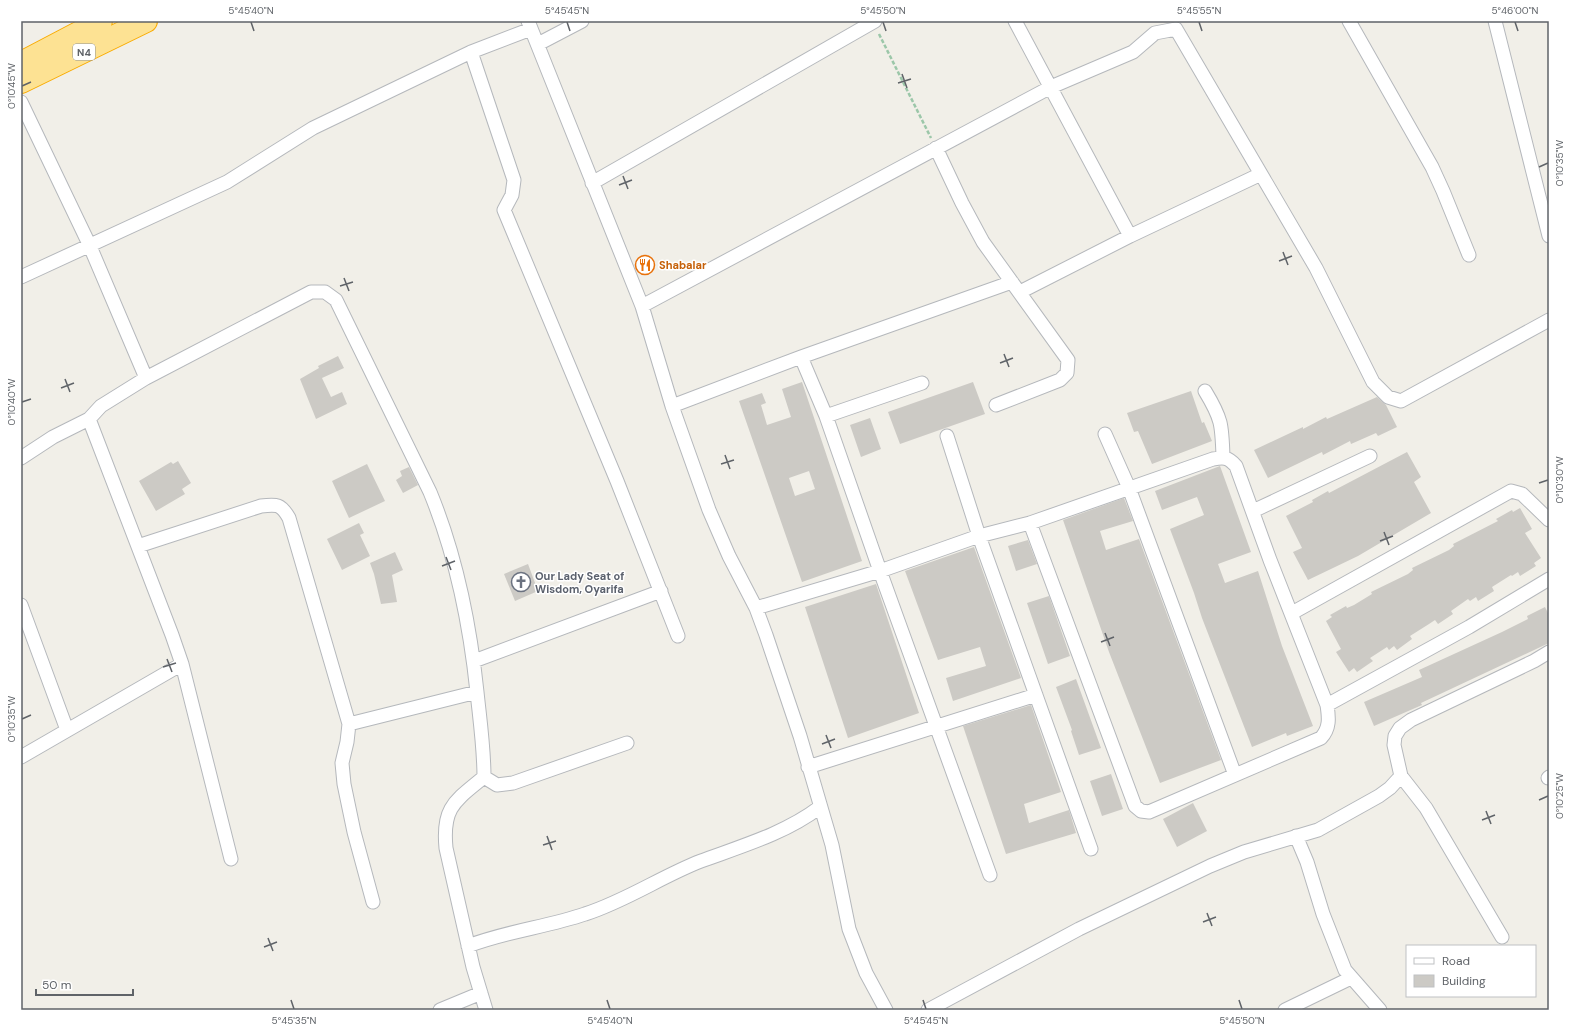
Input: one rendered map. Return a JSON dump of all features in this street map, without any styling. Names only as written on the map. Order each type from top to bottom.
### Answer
[{"type":"highway","name":"N4","points":[[21,63],[101,21]]},
{"type":"highway","name":"N4","points":[[21,82],[146,21]]},
{"type":"street","points":[[538,44],[582,21]]},
{"type":"street","points":[[1015,21],[1130,236]]},
{"type":"street","points":[[1349,21],[1432,168],[1469,254]]},
{"type":"street","points":[[1495,21],[1549,236]]},
{"type":"street","points":[[592,183],[874,22]]},
{"type":"street","points":[[21,277],[89,244],[227,182],[313,128],[530,25],[642,306],[672,406],[709,510],[729,556],[756,608],[800,736],[836,863],[849,929],[866,973],[886,1010]]},
{"type":"street","points":[[642,306],[1051,87],[1133,52],[1155,33],[1175,25],[1316,268],[1372,382],[1388,397],[1401,401],[1549,320]]},
{"type":"street","points":[[471,52],[514,180],[512,195],[504,210],[617,481],[678,636]]},
{"type":"street","points":[[21,102],[89,244],[146,378]]},
{"type":"street","points":[[936,148],[962,204],[983,242],[1068,360],[1067,373],[1060,380],[996,405]]},
{"type":"street","points":[[672,406],[801,357],[1016,287],[1130,236],[1261,174]]},
{"type":"street","points":[[21,458],[58,434],[89,419],[101,406],[146,378],[311,292],[325,292],[336,300],[430,492],[441,520],[457,580],[474,661],[484,750],[484,777],[452,804],[447,816],[444,830],[446,848],[468,946],[486,1010]]},
{"type":"street","points":[[801,357],[826,416],[880,571],[990,875]]},
{"type":"street","points":[[826,416],[922,383]]},
{"type":"street","points":[[1205,391],[1220,419],[1223,457]]},
{"type":"street","points":[[89,419],[182,664],[231,859]]},
{"type":"street","points":[[1105,434],[1130,488],[1235,775]]},
{"type":"street","points":[[947,436],[979,536],[1091,849]]},
{"type":"street","points":[[1253,511],[1370,456]]},
{"type":"street","points":[[756,608],[880,571],[979,536],[1030,523],[1223,457],[1229,458],[1236,466],[1270,560],[1327,705],[1329,722],[1326,732],[1320,738],[1149,812],[1141,811],[1135,806],[1030,523]]},
{"type":"street","points":[[1292,613],[1511,491],[1522,494],[1549,520]]},
{"type":"street","points":[[138,546],[261,506],[274,504],[283,508],[289,518],[349,724],[347,742],[342,763],[344,784],[354,832],[373,902]]},
{"type":"street","points":[[1327,705],[1462,631],[1549,579]]},
{"type":"street","points":[[474,661],[661,591]]},
{"type":"street","points":[[21,604],[67,730]]},
{"type":"street","points":[[1502,937],[1426,808],[1401,776],[1394,745],[1395,736],[1400,728],[1411,720],[1534,662],[1549,652]]},
{"type":"street","points":[[21,757],[182,664]]},
{"type":"street","points":[[349,724],[477,692]]},
{"type":"street","points":[[808,767],[1036,695]]},
{"type":"street","points":[[484,777],[497,785],[513,783],[627,743]]},
{"type":"street","points":[[928,1010],[1079,929],[1163,888],[1244,852],[1318,830],[1379,796],[1390,788],[1401,776]]},
{"type":"street","points":[[468,946],[494,936],[572,918],[599,909],[699,862],[787,827],[806,818],[820,807]]},
{"type":"street","points":[[1296,836],[1307,862],[1323,914],[1345,970],[1380,1010]]},
{"type":"street","points":[[1286,1010],[1351,978]]},
{"type":"street","points":[[440,1010],[481,992]]},
{"type":"path","points":[[874,22],[936,148]]},
{"type":"building","points":[[338,356],[344,368],[322,378],[331,397],[342,392],[347,404],[316,419],[300,379],[319,368],[318,366]]},
{"type":"building","points":[[802,382],[862,561],[802,582],[739,401],[762,393],[766,403],[761,405],[767,425],[791,417],[782,389]],"holes":[[[809,471],[815,489],[795,496],[789,478]]]},
{"type":"building","points":[[973,382],[985,414],[900,444],[888,412]]},
{"type":"building","points":[[1191,391],[1202,423],[1204,422],[1212,441],[1152,464],[1138,431],[1134,432],[1127,413]]},
{"type":"building","points":[[1377,397],[1386,405],[1397,427],[1378,436],[1376,433],[1351,444],[1350,441],[1323,455],[1322,452],[1268,478],[1254,450],[1303,427],[1303,429],[1326,417],[1327,419]]},
{"type":"building","points":[[870,418],[881,449],[861,457],[850,425]]},
{"type":"building","points":[[1407,452],[1421,477],[1414,482],[1431,513],[1358,556],[1308,580],[1293,552],[1302,548],[1286,516],[1313,502],[1312,500],[1328,491],[1329,493]]},
{"type":"building","points":[[178,461],[191,483],[182,489],[185,494],[156,511],[139,481],[171,462],[173,464]]},
{"type":"building","points":[[367,464],[385,501],[349,518],[332,481]]},
{"type":"building","points":[[1220,466],[1251,552],[1218,564],[1225,583],[1258,571],[1282,646],[1313,726],[1287,736],[1286,733],[1252,747],[1202,618],[1170,529],[1204,515],[1197,497],[1162,510],[1155,491]]},
{"type":"building","points":[[409,467],[418,485],[403,493],[396,480],[402,476],[400,471]]},
{"type":"building","points":[[1124,498],[1133,521],[1100,531],[1106,550],[1139,539],[1221,760],[1160,783],[1109,652],[1063,520]]},
{"type":"building","points":[[1520,508],[1532,529],[1525,533],[1541,558],[1534,563],[1536,566],[1520,576],[1518,572],[1512,576],[1511,575],[1492,587],[1494,591],[1478,601],[1476,597],[1470,601],[1468,599],[1451,611],[1453,614],[1438,624],[1435,620],[1410,636],[1412,639],[1397,650],[1394,646],[1389,650],[1387,647],[1370,658],[1373,661],[1357,672],[1354,668],[1349,672],[1336,652],[1341,649],[1326,621],[1332,617],[1330,615],[1346,606],[1347,608],[1354,605],[1372,594],[1371,592],[1408,574],[1413,570],[1412,568],[1449,550],[1454,546],[1453,544],[1498,521],[1496,519],[1512,510],[1513,512]]},
{"type":"building","points":[[359,523],[364,533],[360,535],[370,556],[342,570],[327,539]]},
{"type":"building","points":[[1028,540],[1037,564],[1016,571],[1008,546]]},
{"type":"building","points":[[974,547],[1021,678],[953,701],[946,678],[986,666],[980,647],[938,660],[905,571]]},
{"type":"building","points":[[395,552],[403,570],[392,575],[397,602],[381,604],[370,563]]},
{"type":"building","name":"Our Lady Seat of Wisdom, Oyarifa","points":[[528,564],[538,591],[515,601],[504,574]]},
{"type":"building","points":[[876,584],[919,713],[848,738],[805,607]]},
{"type":"building","points":[[1049,596],[1070,656],[1048,664],[1027,603]]},
{"type":"building","points":[[1545,607],[1549,615],[1549,643],[1421,703],[1422,705],[1374,726],[1364,702],[1422,677],[1419,670],[1528,619],[1527,616]]},
{"type":"building","points":[[1076,679],[1101,748],[1079,755],[1071,731],[1072,730],[1056,687]]},
{"type":"building","points":[[1031,705],[1061,792],[1024,804],[1029,823],[1069,810],[1076,833],[1006,854],[963,726]]},
{"type":"building","points":[[1111,774],[1123,809],[1102,816],[1090,781]]},
{"type":"building","points":[[1193,803],[1207,831],[1177,847],[1163,819]]},
{"type":"place","name":"Shabalar","points":[[645,265]]},
{"type":"place","name":"Our Lady Seat of Wisdom, Oyarifa","points":[[521,582]]}]
